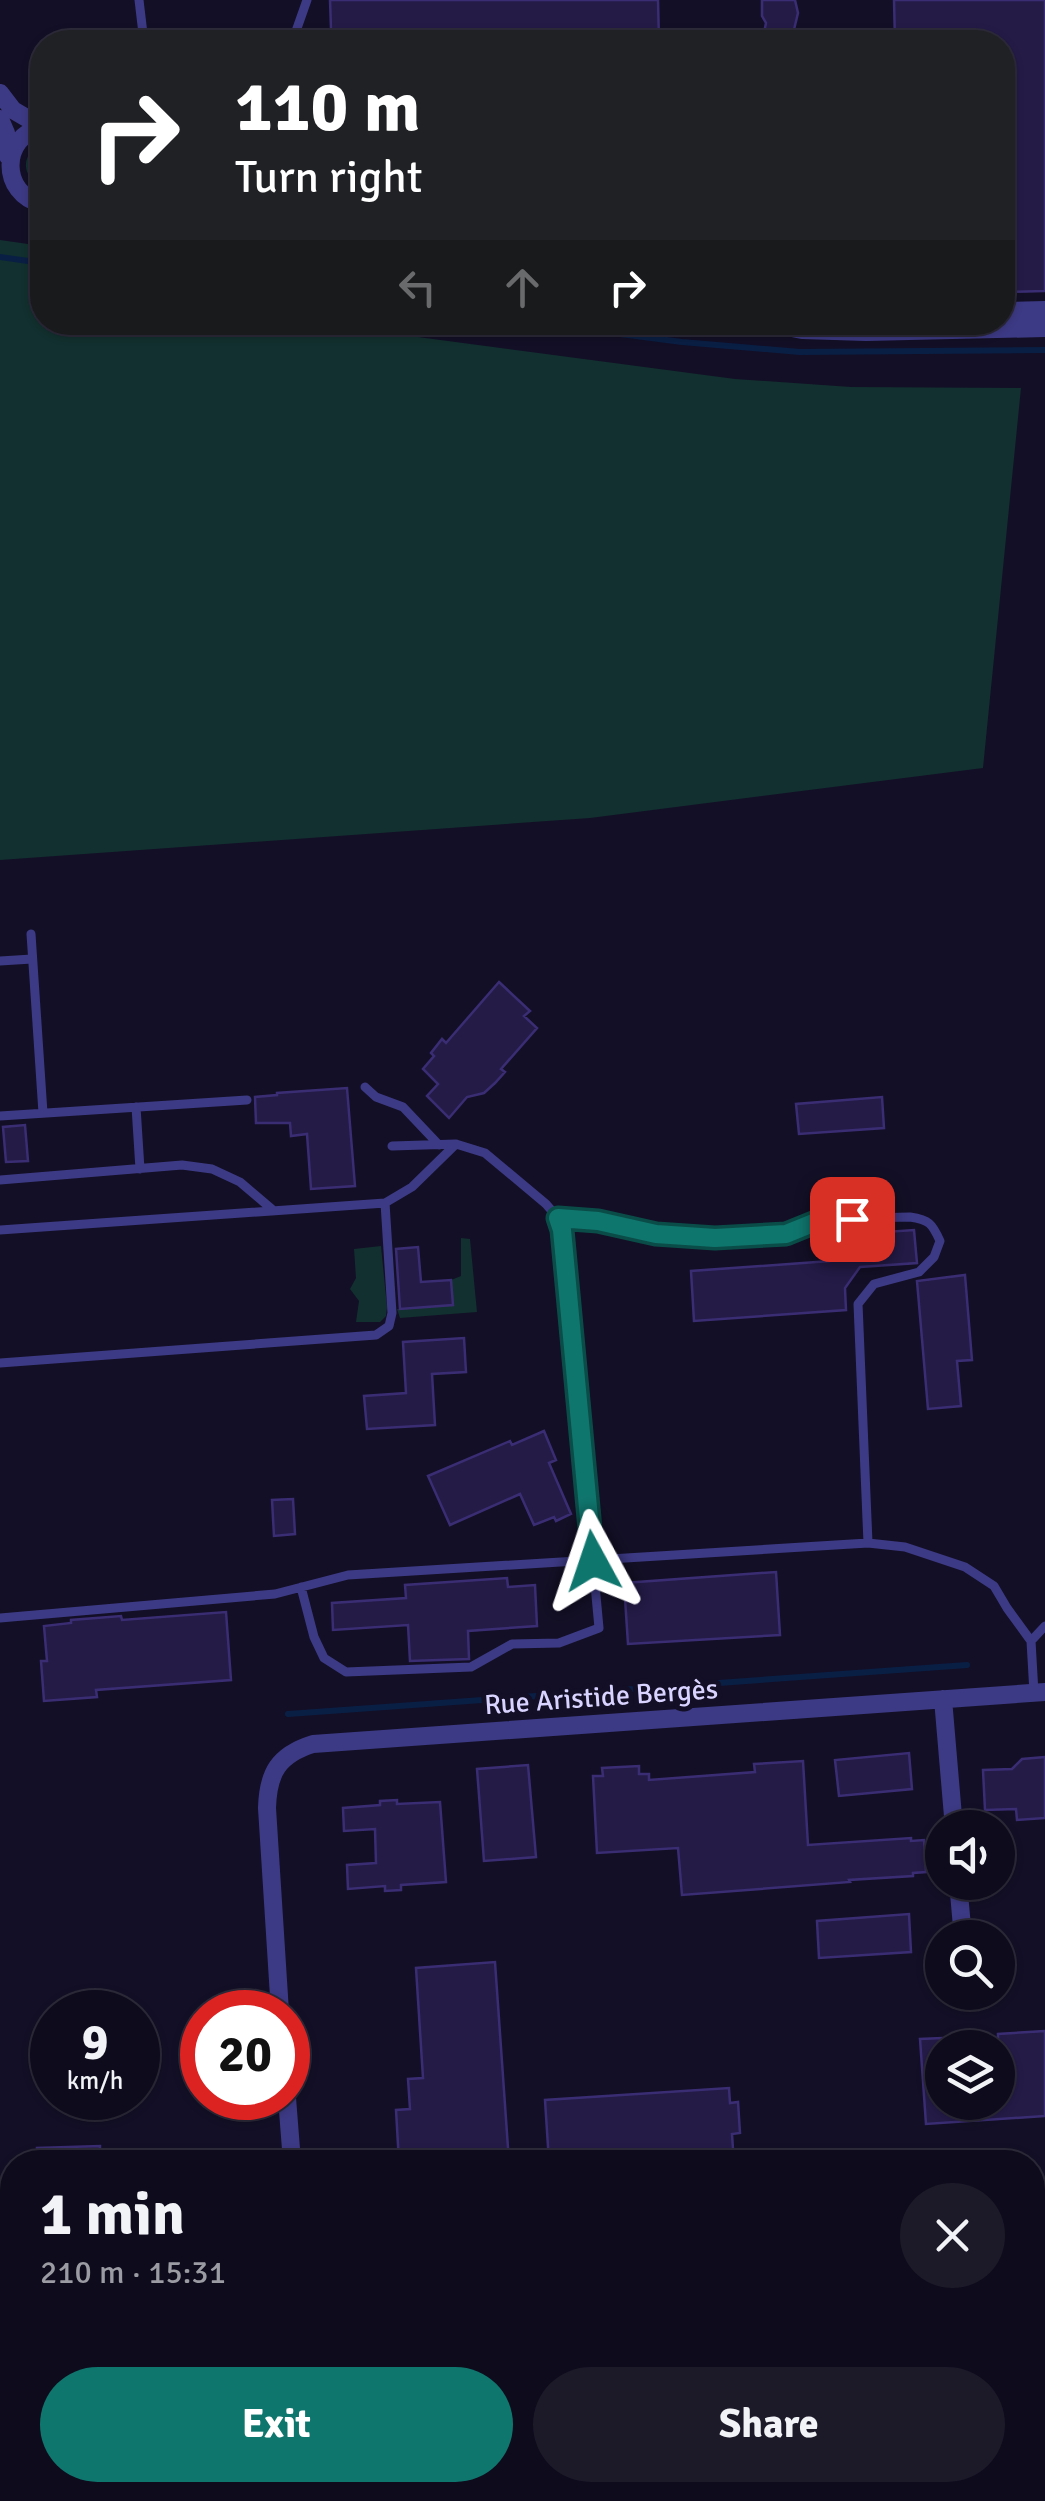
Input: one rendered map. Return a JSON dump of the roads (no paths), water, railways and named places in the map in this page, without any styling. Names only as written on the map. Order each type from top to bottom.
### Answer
[{"type":"street","points":[[0,93],[12,110],[30,120]]},
{"type":"street","points":[[0,119],[6,133],[7,191],[30,201]]},
{"type":"street","points":[[8,156],[12,145],[30,130]]},
{"type":"street","points":[[1015,311],[1045,310]]},
{"type":"street","points":[[1015,329],[1045,328]]},
{"type":"street","name":"Rue Aristide Bergès","points":[[278,1990],[266,1808],[272,1773],[295,1750],[312,1744],[1039,1693]]},
{"type":"street","points":[[943,1699],[952,1810]]},
{"type":"street","points":[[289,2120],[291,2150]]},
{"type":"lane","points":[[138,0],[142,30]]},
{"type":"lane","points":[[296,30],[307,0]]},
{"type":"lane","points":[[31,934],[43,1113]]},
{"type":"lane","points":[[0,962],[32,960]]},
{"type":"lane","points":[[365,1087],[376,1098],[403,1106],[439,1145]]},
{"type":"lane","points":[[0,1116],[247,1100]]},
{"type":"lane","points":[[136,1107],[140,1169]]},
{"type":"lane","points":[[0,1230],[385,1203],[412,1187],[456,1144]]},
{"type":"lane","points":[[301,1587],[324,1658],[346,1672],[470,1666],[512,1644],[558,1643],[599,1628],[558,1218],[485,1153],[456,1144],[392,1146]]},
{"type":"lane","points":[[0,1180],[182,1165],[212,1169],[240,1182],[274,1211]]},
{"type":"lane","points":[[0,1363],[376,1335],[388,1326],[392,1314],[385,1203]]},
{"type":"lane","points":[[558,1218],[598,1221],[679,1237],[786,1234],[823,1219],[910,1218],[933,1225],[940,1241],[934,1257],[919,1272],[874,1284],[858,1304],[868,1543]]},
{"type":"lane","points":[[0,1618],[275,1594],[348,1575],[868,1543],[905,1547],[965,1566],[994,1586],[1031,1641],[1039,1693]]},
{"type":"lane","points":[[1031,1641],[1045,1626]]},
{"type":"waterway","points":[[0,257],[30,261]]},
{"type":"waterway","points":[[628,335],[800,352],[1045,350]]},
{"type":"waterway","points":[[288,1714],[967,1665]]}]
